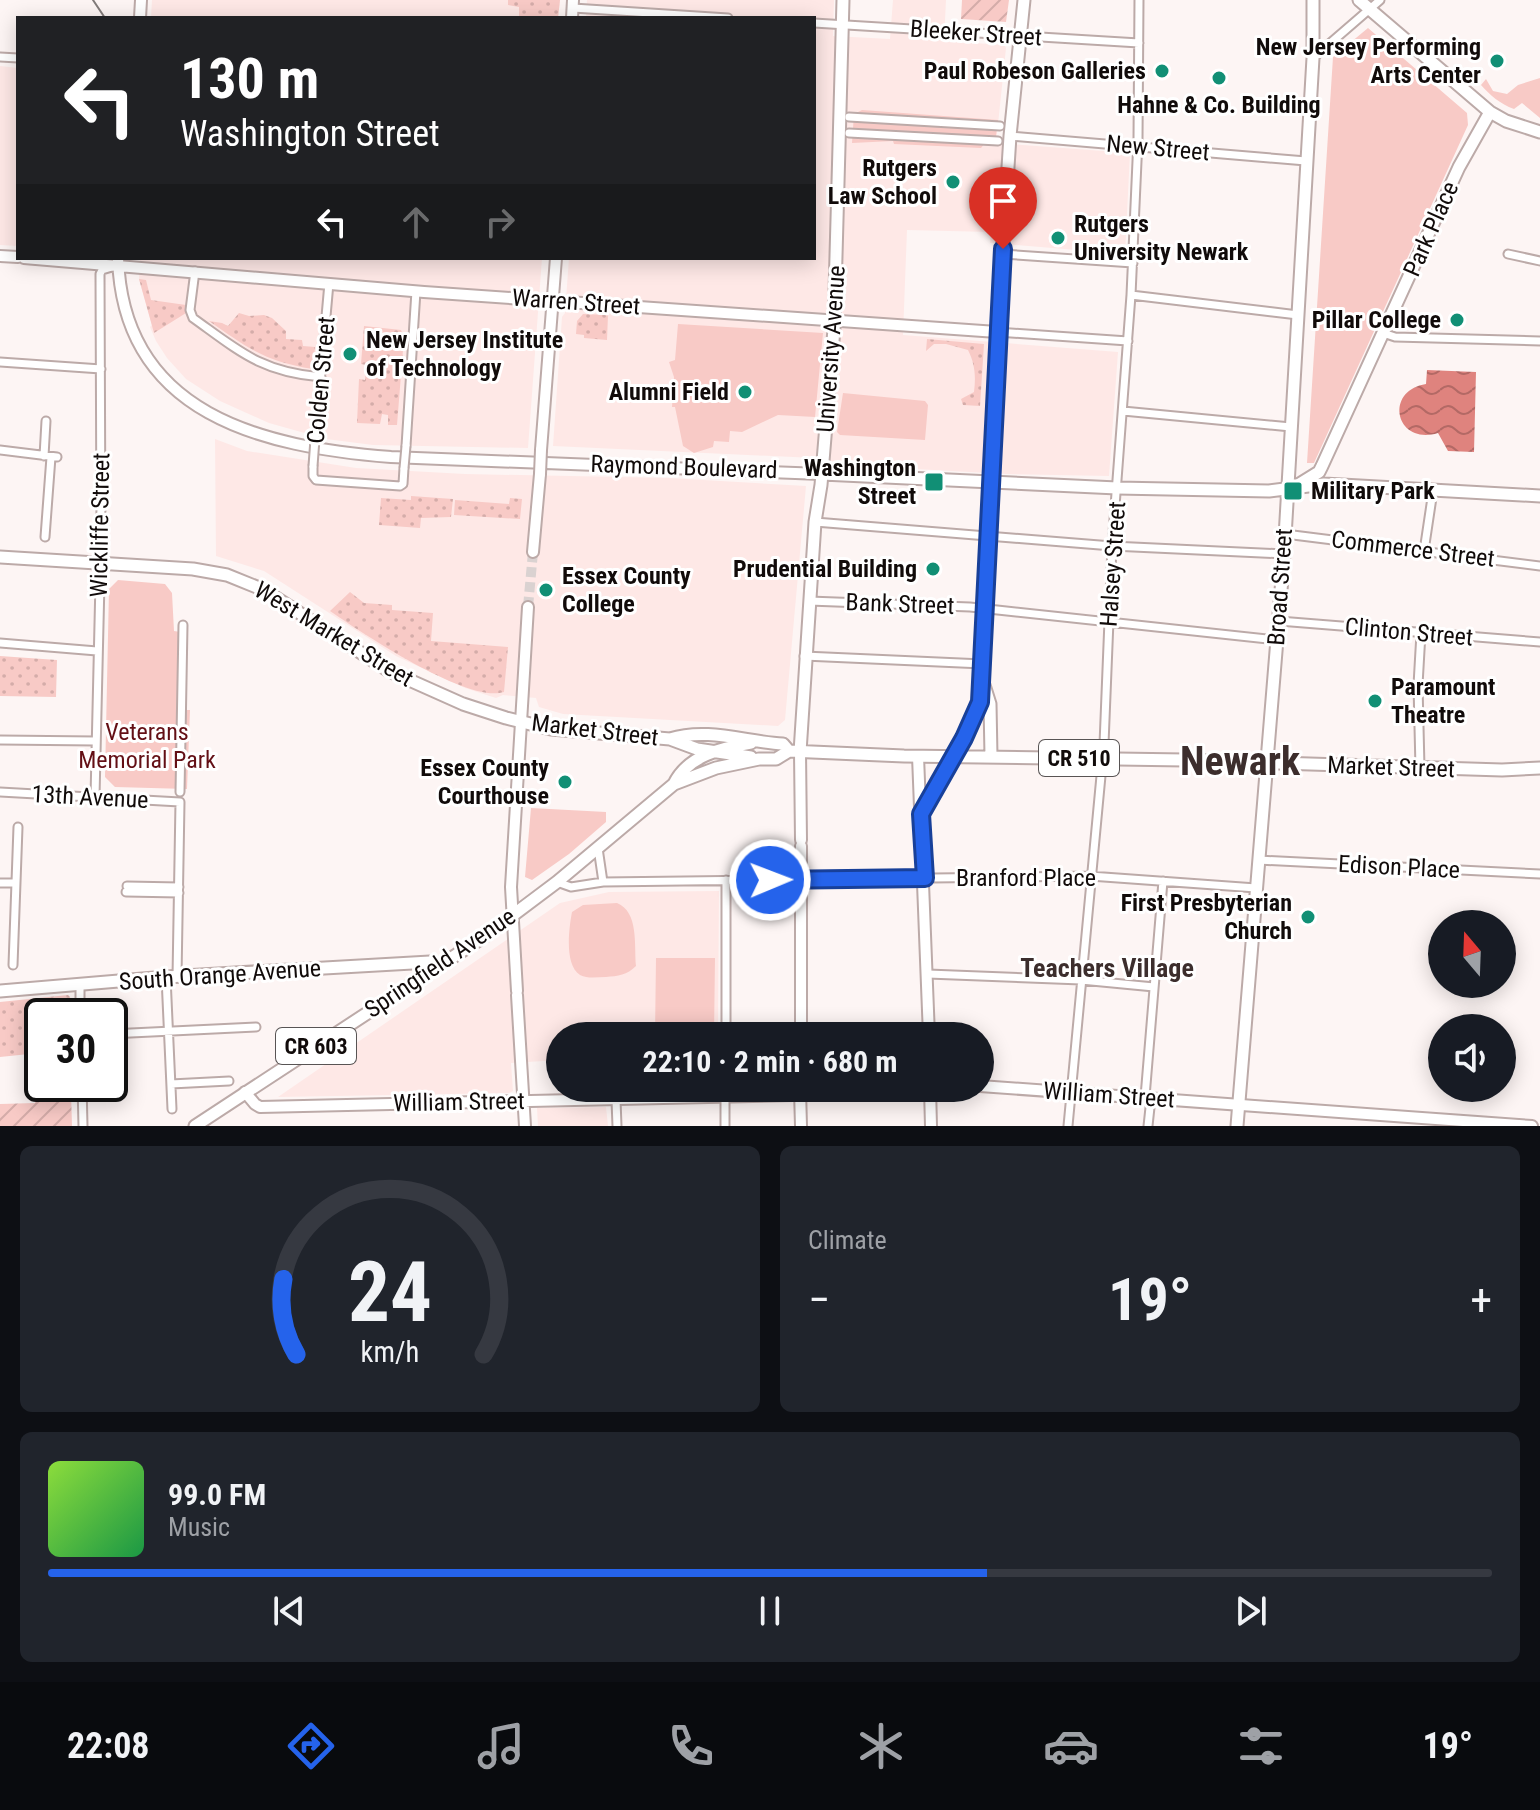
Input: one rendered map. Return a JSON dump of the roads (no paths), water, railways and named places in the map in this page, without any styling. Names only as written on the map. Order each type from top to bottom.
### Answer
[{"type":"main road","name":"University Avenue","points":[[794,751],[834,319],[843,0]]},
{"type":"main road","points":[[954,756],[980,702],[997,332],[1010,136],[1024,0]]},
{"type":"main road","name":"Broad Street","points":[[1237,1126],[1284,554],[1313,58],[1313,0]]},
{"type":"main road","points":[[1359,0],[1490,112],[1506,121],[1540,132]]},
{"type":"main road","name":"Park Place","points":[[1287,490],[1319,472],[1466,153],[1490,112]]},
{"type":"main road","name":"Raymond Boulevard","points":[[822,474],[1117,488],[1287,490],[1324,484],[1540,496]]},
{"type":"main road","name":"West Market Street","points":[[0,557],[202,570],[243,580],[413,683],[477,710],[520,722]]},
{"type":"main road","points":[[982,679],[990,704],[991,756]]},
{"type":"main road","name":"Market Street","points":[[520,722],[569,731],[670,739],[685,734],[745,738],[754,743],[783,744],[794,751],[1267,761],[1502,770],[1540,768]]},
{"type":"main road","name":"Market Street","points":[[670,739],[681,745],[759,759]]},
{"type":"main road","points":[[713,752],[754,743]]},
{"type":"main road","name":"Springfield Avenue","points":[[195,1126],[511,916],[557,882],[674,784],[716,768],[759,759],[776,759],[794,751]]},
{"type":"main road","name":"Springfield Avenue","points":[[674,784],[679,774],[696,759],[713,752]]},
{"type":"main road","name":"South Orange Avenue","points":[[0,991],[80,983],[430,962],[438,967]]},
{"type":"street","name":"Halsey Street","points":[[1068,1126],[1102,758],[1112,546],[1133,263],[1139,0]]},
{"type":"street","points":[[1313,58],[1380,0]]},
{"type":"street","points":[[572,9],[693,16]]},
{"type":"street","name":"Bleeker Street","points":[[816,23],[1139,43]]},
{"type":"street","points":[[849,117],[1000,126]]},
{"type":"street","points":[[860,134],[861,117]]},
{"type":"street","points":[[879,119],[884,135]]},
{"type":"street","points":[[916,136],[917,121]]},
{"type":"street","points":[[952,123],[958,139]]},
{"type":"street","points":[[974,124],[980,140]]},
{"type":"street","points":[[849,133],[998,141]]},
{"type":"street","name":"New Street","points":[[1010,136],[1306,161]]},
{"type":"street","points":[[1003,254],[1133,263]]},
{"type":"street","points":[[1508,254],[1540,261]]},
{"type":"street","name":"Warren Street","points":[[83,260],[416,291],[1128,341]]},
{"type":"street","points":[[533,552],[556,260]]},
{"type":"street","name":"Wickliffe Street","points":[[95,797],[100,564],[100,274],[118,261]]},
{"type":"street","name":"Raymond Boulevard","points":[[118,261],[132,326],[145,355],[164,380],[208,414],[271,439],[325,451],[391,457],[822,474]]},
{"type":"street","points":[[195,271],[190,310],[193,318],[232,348],[256,361],[283,371],[321,377]]},
{"type":"street","name":"Colden Street","points":[[329,283],[313,466],[316,480],[403,484],[416,291]]},
{"type":"street","points":[[1131,295],[1298,315]]},
{"type":"street","points":[[1383,333],[1395,337],[1540,341]]},
{"type":"street","points":[[0,362],[101,369]]},
{"type":"street","points":[[1123,411],[1291,427]]},
{"type":"street","points":[[45,537],[51,457],[46,421]]},
{"type":"street","points":[[0,450],[51,457]]},
{"type":"street","points":[[1424,551],[1433,491]]},
{"type":"street","points":[[815,522],[1112,546],[1284,554]]},
{"type":"street","name":"Commerce Street","points":[[1285,534],[1540,566]]},
{"type":"street","name":"Bank Street","points":[[809,601],[985,609],[1277,640]]},
{"type":"street","points":[[525,1126],[511,916],[528,607]]},
{"type":"street","name":"Clinton Street","points":[[1279,621],[1540,642]]},
{"type":"street","points":[[180,792],[183,625]]},
{"type":"street","points":[[1420,768],[1418,685],[1421,633]]},
{"type":"street","points":[[0,643],[97,651]]},
{"type":"street","points":[[804,656],[983,664]]},
{"type":"street","points":[[0,740],[96,741]]},
{"type":"street","name":"University Avenue","points":[[794,751],[801,843],[801,1022]]},
{"type":"street","points":[[918,756],[929,1022]]},
{"type":"street","points":[[921,814],[954,756]]},
{"type":"street","name":"13th Avenue","points":[[0,792],[180,802],[179,890]]},
{"type":"street","points":[[13,965],[18,827]]},
{"type":"street","points":[[598,848],[603,882]]},
{"type":"street","name":"Edison Place","points":[[1258,860],[1540,874]]},
{"type":"street","name":"Branford Place","points":[[557,882],[571,887],[603,882],[1090,876],[1256,888]]},
{"type":"street","points":[[726,880],[726,1022]]},
{"type":"street","points":[[1148,1126],[1154,987],[1163,881]]},
{"type":"street","points":[[0,883],[16,883]]},
{"type":"street","points":[[126,889],[179,890],[169,1030],[172,1109]]},
{"type":"street","points":[[928,974],[1081,980],[1154,987]]},
{"type":"street","points":[[80,983],[80,998]]},
{"type":"street","points":[[128,1033],[256,1027]]},
{"type":"street","points":[[171,1084],[229,1081]]},
{"type":"street","name":"William Street","points":[[994,1087],[1532,1126]]},
{"type":"street","name":"William Street","points":[[245,1092],[260,1107],[546,1100]]},
{"type":"street","points":[[82,1102],[83,1126]]},
{"type":"street","points":[[616,1102],[617,1126]]},
{"type":"street","points":[[725,1102],[725,1126]]},
{"type":"street","points":[[800,1102],[801,1126]]},
{"type":"street","points":[[930,1102],[931,1126]]},
{"type":"water","points":[[1427,370],[1476,372],[1474,452],[1448,451],[1438,433],[1424,435],[1412,432],[1404,425],[1400,406],[1404,396],[1426,384]]},
{"type":"tunnel","points":[[528,607],[533,552]]},
{"type":"tram line","points":[[93,0],[104,16]]},
{"type":"place","name":"New Jersey Performing Arts Center","points":[[1497,61]]},
{"type":"place","name":"Paul Robeson Galleries","points":[[1162,71]]},
{"type":"place","name":"Hahne & Co. Building","points":[[1219,78]]},
{"type":"place","name":"Rutgers Law School","points":[[953,182]]},
{"type":"place","name":"Rutgers University Newark","points":[[1058,238]]},
{"type":"place","name":"Pillar College","points":[[1457,320]]},
{"type":"place","name":"New Jersey Institute of Technology","points":[[350,354]]},
{"type":"place","name":"Alumni Field","points":[[745,392]]},
{"type":"place","name":"Washington Street","points":[[934,482]]},
{"type":"place","name":"Military Park","points":[[1293,491]]},
{"type":"place","name":"Prudential Building","points":[[933,569]]},
{"type":"place","name":"Essex County College","points":[[546,590]]},
{"type":"place","name":"Paramount Theatre","points":[[1375,701]]},
{"type":"place","name":"Essex County Courthouse","points":[[565,782]]},
{"type":"place","name":"First Presbyterian Church","points":[[1308,917]]},
{"type":"district","name":"Newark","points":[[1240,761]]},
{"type":"district","name":"Teachers Village","points":[[1107,968]]},
{"type":"park label","name":"Veterans Memorial Park","points":[[147,746]]}]
